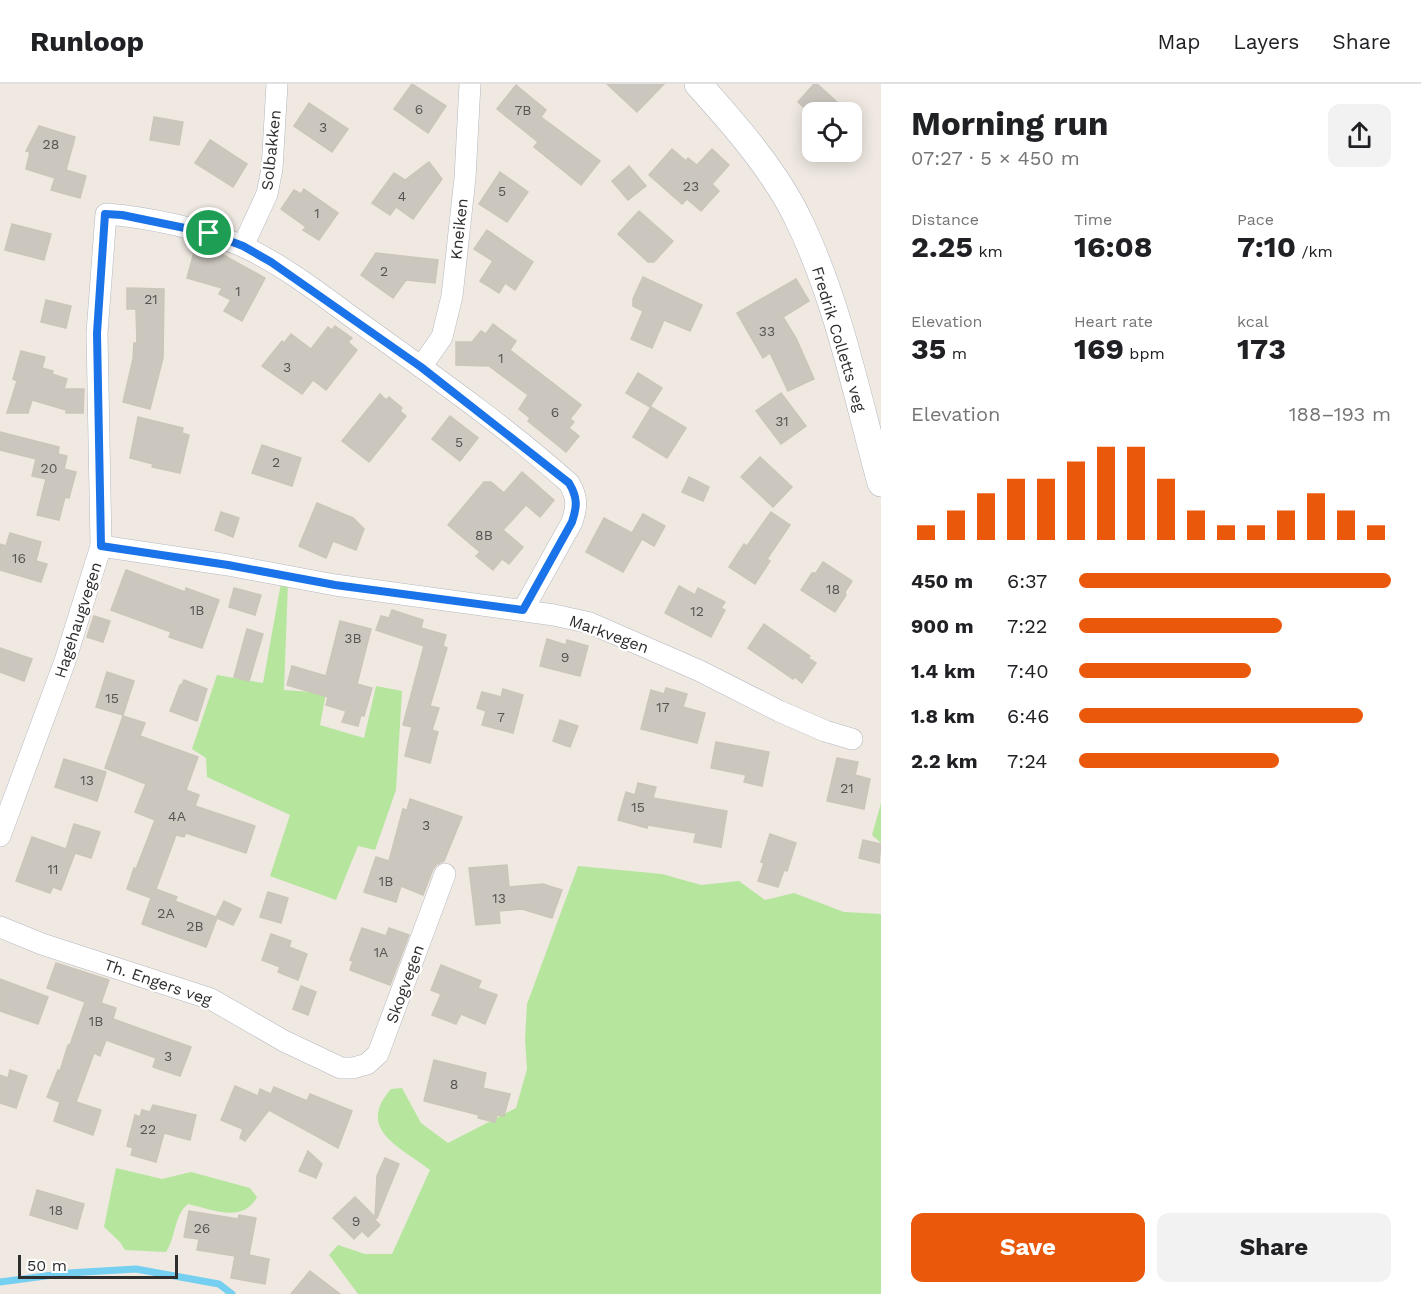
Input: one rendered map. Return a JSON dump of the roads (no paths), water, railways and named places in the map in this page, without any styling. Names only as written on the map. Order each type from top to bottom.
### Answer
[{"type":"street","name":"Solbakken","points":[[243,246],[269,186],[277,84]]},
{"type":"street","name":"Kneiken","points":[[421,367],[442,337],[452,296],[465,178],[470,84]]},
{"type":"street","name":"Fredrik Colletts veg","points":[[698,84],[725,114],[777,184],[799,221],[827,287],[881,483]]},
{"type":"street","name":"Hagehaugvegen","points":[[0,836],[65,661],[101,546],[97,333],[105,214],[122,215],[209,233],[243,246]]},
{"type":"street","points":[[243,246],[319,294],[421,367],[569,483],[576,494],[576,508],[572,522],[523,610]]},
{"type":"street","name":"Markvegen","points":[[101,546],[228,565],[335,585],[523,610],[590,623],[700,671],[779,711],[825,731],[852,739]]},
{"type":"street","name":"Skogvegen","points":[[341,1068],[353,1068],[367,1064],[378,1054],[445,874]]},
{"type":"street","name":"Th. Engers veg","points":[[0,927],[42,944],[211,999],[284,1041],[341,1068]]},
{"type":"waterway","points":[[0,1282],[68,1273],[136,1269],[219,1284],[232,1294]]}]
